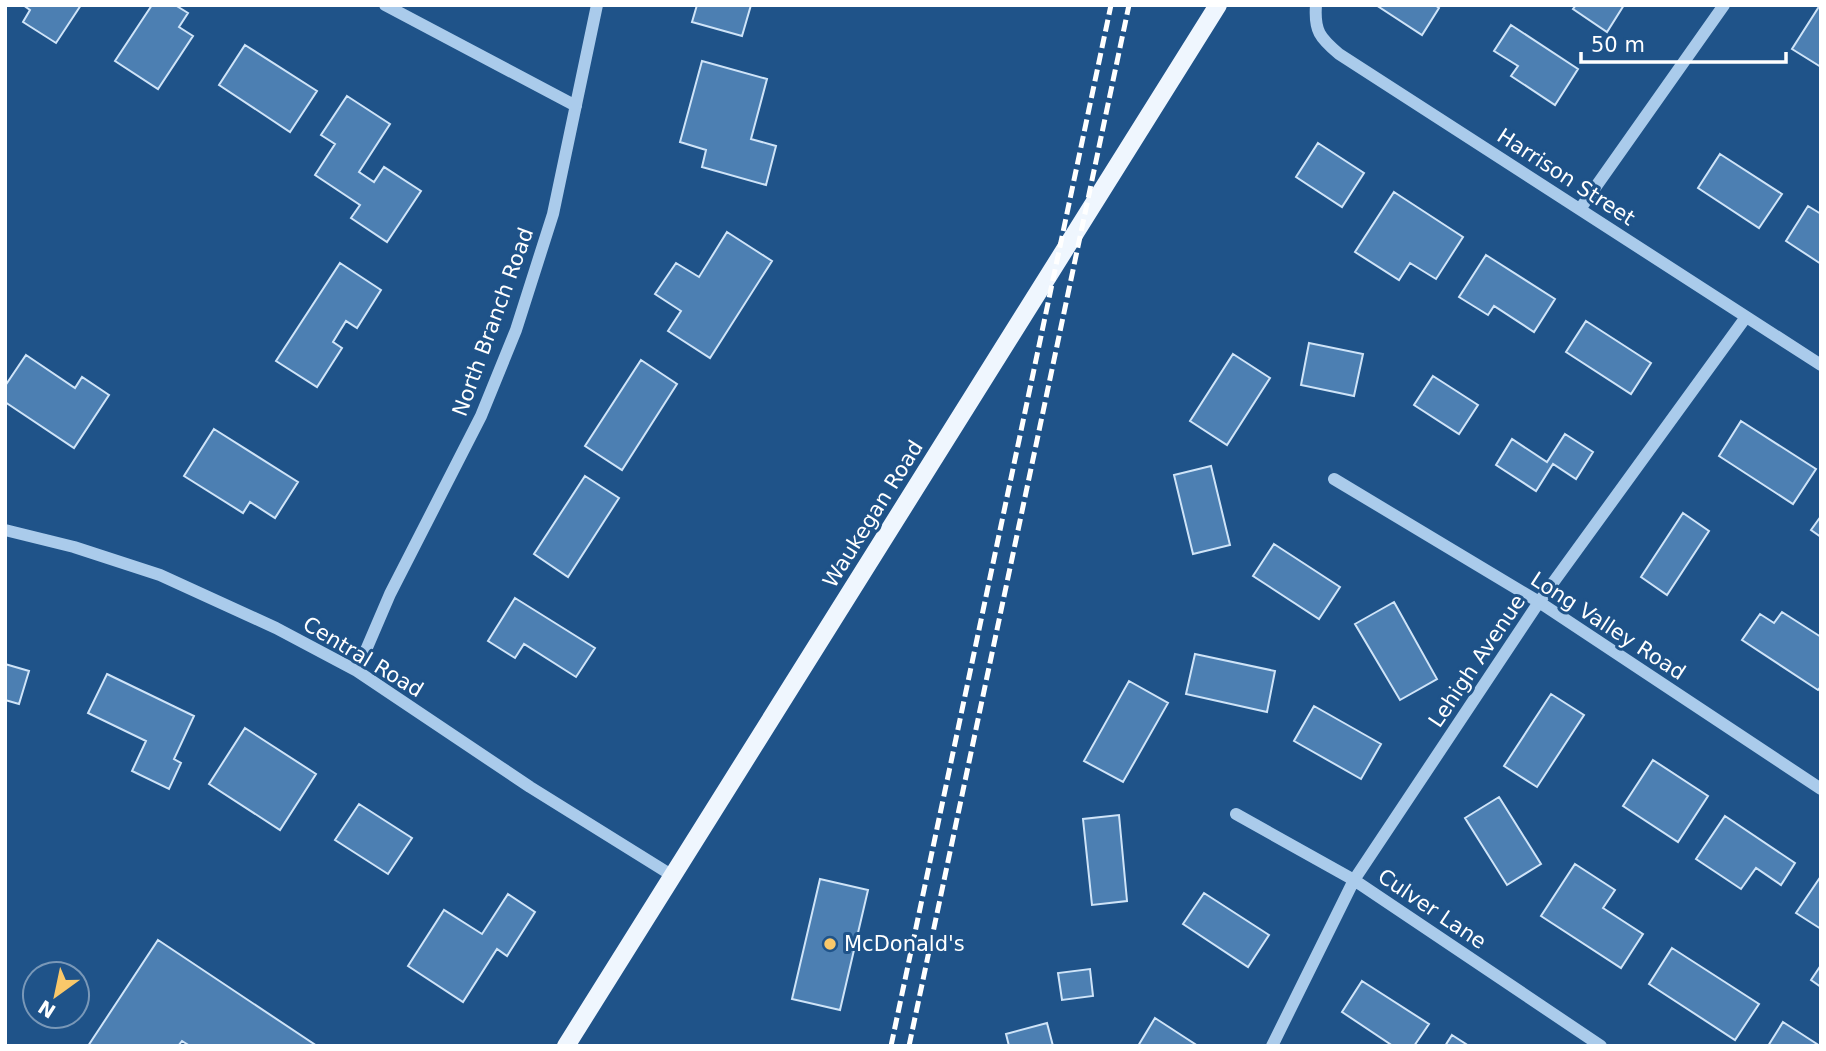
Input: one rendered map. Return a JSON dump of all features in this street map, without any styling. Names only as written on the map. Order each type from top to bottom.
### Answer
[{"type":"main road","name":"Waukegan Road","points":[[566,1046],[1218,5]]},
{"type":"street","points":[[385,5],[576,106]]},
{"type":"street","name":"North Branch Road","points":[[357,671],[390,594],[481,416],[516,330],[553,214],[597,5]]},
{"type":"street","name":"Harrison Street","points":[[1316,5],[1314,22],[1322,39],[1339,54],[1821,365]]},
{"type":"street","points":[[1580,209],[1724,5]]},
{"type":"street","name":"Lehigh Avenue","points":[[1272,1046],[1354,880],[1539,602],[1746,317]]},
{"type":"street","name":"Long Valley Road","points":[[1335,479],[1539,602],[1821,789]]},
{"type":"street","name":"Central Road","points":[[5,530],[74,547],[160,575],[276,628],[357,671],[530,787],[673,876]]},
{"type":"street","name":"Culver Lane","points":[[1236,814],[1354,880],[1601,1046]]},
{"type":"building","points":[[23,5],[81,5],[56,43],[23,22],[30,10]]},
{"type":"building","points":[[152,5],[175,5],[188,13],[179,27],[193,36],[158,89],[115,61]]},
{"type":"building","points":[[697,5],[751,5],[742,36],[692,22]]},
{"type":"building","points":[[1376,5],[1435,5],[1439,8],[1422,35]]},
{"type":"building","points":[[1576,5],[1624,5],[1607,32],[1573,9]]},
{"type":"building","points":[[1821,5],[1821,67],[1792,49]]},
{"type":"building","points":[[1511,25],[1578,69],[1555,105],[1511,76],[1518,66],[1494,51]]},
{"type":"building","points":[[245,45],[317,91],[290,132],[219,85]]},
{"type":"building","points":[[702,61],[767,79],[751,139],[776,146],[766,185],[702,167],[706,150],[680,142]]},
{"type":"building","points":[[347,96],[390,124],[359,172],[374,182],[384,167],[421,191],[387,242],[351,218],[360,205],[315,175],[335,144],[321,135]]},
{"type":"building","points":[[1318,143],[1364,173],[1342,207],[1296,177]]},
{"type":"building","points":[[1720,154],[1782,194],[1759,228],[1698,188]]},
{"type":"building","points":[[1394,192],[1463,237],[1436,279],[1410,263],[1399,280],[1355,252]]},
{"type":"building","points":[[1808,206],[1821,214],[1821,264],[1786,241]]},
{"type":"building","points":[[727,232],[772,261],[710,358],[668,331],[681,311],[655,294],[676,263],[699,277]]},
{"type":"building","points":[[1486,255],[1555,299],[1534,332],[1494,306],[1488,315],[1459,297]]},
{"type":"building","points":[[340,263],[381,290],[357,328],[346,321],[333,342],[342,348],[317,387],[276,361]]},
{"type":"building","points":[[1586,321],[1651,363],[1631,394],[1566,352]]},
{"type":"building","points":[[1309,343],[1363,354],[1354,396],[1301,385]]},
{"type":"building","points":[[1233,354],[1270,378],[1227,445],[1190,421]]},
{"type":"building","points":[[26,355],[75,388],[82,377],[109,395],[74,448],[5,402],[5,386]]},
{"type":"building","points":[[641,360],[677,384],[622,470],[585,446]]},
{"type":"building","points":[[1433,376],[1478,405],[1459,434],[1414,405]]},
{"type":"building","points":[[1741,421],[1816,469],[1793,504],[1719,456]]},
{"type":"building","points":[[214,429],[298,482],[275,518],[250,502],[243,513],[184,476]]},
{"type":"building","points":[[1565,434],[1593,452],[1576,479],[1553,464],[1536,491],[1496,465],[1512,439],[1547,462]]},
{"type":"building","points":[[1211,466],[1230,545],[1193,554],[1174,475]]},
{"type":"building","points":[[585,476],[619,498],[568,577],[534,554]]},
{"type":"building","points":[[1683,513],[1709,531],[1667,595],[1641,577]]},
{"type":"building","points":[[1821,516],[1821,537],[1811,530]]},
{"type":"building","points":[[1274,544],[1340,587],[1319,619],[1253,576]]},
{"type":"building","points":[[515,598],[595,648],[576,677],[524,644],[515,658],[488,641]]},
{"type":"building","points":[[1394,602],[1437,679],[1400,700],[1355,624]]},
{"type":"building","points":[[1782,612],[1821,637],[1821,686],[1818,690],[1742,640],[1760,614],[1774,623]]},
{"type":"building","points":[[1195,654],[1275,671],[1267,712],[1186,694]]},
{"type":"building","points":[[5,664],[29,671],[19,704],[5,700]]},
{"type":"building","points":[[107,674],[194,716],[174,759],[181,763],[169,789],[132,771],[146,741],[88,713]]},
{"type":"building","points":[[1129,681],[1168,703],[1123,782],[1084,761]]},
{"type":"building","points":[[1551,694],[1584,715],[1537,787],[1504,766]]},
{"type":"building","points":[[1314,706],[1381,744],[1361,779],[1294,741]]},
{"type":"building","points":[[245,728],[316,774],[280,830],[209,784]]},
{"type":"building","points":[[1653,760],[1708,796],[1678,842],[1623,806]]},
{"type":"building","points":[[1499,797],[1541,864],[1507,885],[1465,818]]},
{"type":"building","points":[[359,804],[412,838],[388,874],[335,840]]},
{"type":"building","points":[[1119,815],[1127,901],[1092,905],[1083,819]]},
{"type":"building","points":[[1725,816],[1795,863],[1781,885],[1756,868],[1741,889],[1696,859]]},
{"type":"building","points":[[1575,864],[1615,890],[1603,908],[1643,934],[1621,968],[1541,916]]},
{"type":"building","points":[[1821,876],[1821,929],[1796,913]]},
{"type":"building","name":"McDonald's","points":[[820,879],[868,890],[840,1010],[792,999]]},
{"type":"building","points":[[1204,893],[1269,935],[1248,967],[1183,924]]},
{"type":"building","points":[[508,894],[535,912],[507,956],[497,949],[463,1002],[408,966],[444,910],[482,934]]},
{"type":"building","points":[[158,940],[317,1046],[190,1046],[182,1041],[178,1046],[88,1046]]},
{"type":"building","points":[[1672,948],[1759,1004],[1735,1040],[1649,984]]},
{"type":"building","points":[[1821,965],[1821,987],[1811,980]]},
{"type":"building","points":[[1090,969],[1093,996],[1062,1000],[1058,973]]},
{"type":"building","points":[[1362,981],[1429,1024],[1414,1046],[1393,1046],[1342,1012]]},
{"type":"building","points":[[1155,1018],[1198,1046],[1138,1046]]},
{"type":"building","points":[[1783,1022],[1820,1046],[1768,1046]]},
{"type":"building","points":[[1047,1023],[1053,1046],[1009,1046],[1006,1034]]},
{"type":"building","points":[[1452,1035],[1469,1046],[1445,1046]]},
{"type":"railway","points":[[891,1046],[1111,5]]},
{"type":"railway","points":[[909,1046],[1129,5]]},
{"type":"place","name":"McDonald's","points":[[830,944]]}]
